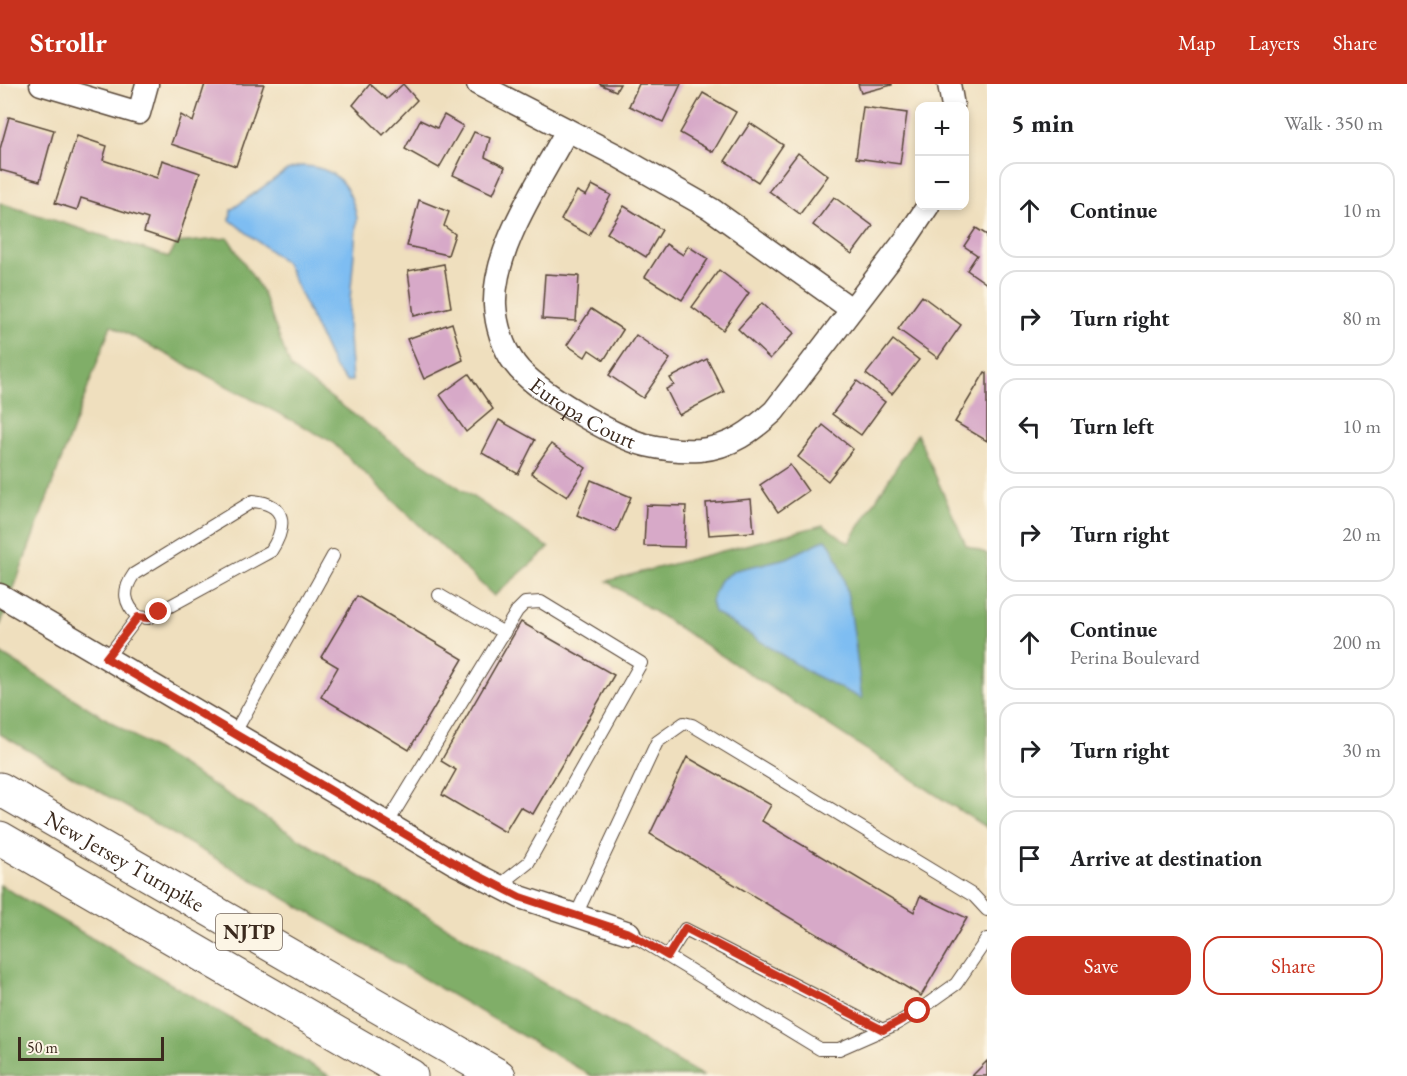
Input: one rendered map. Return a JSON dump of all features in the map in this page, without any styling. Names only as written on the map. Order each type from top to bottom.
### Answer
[{"type":"highway","name":"New Jersey Turnpike","points":[[0,789],[499,1076]]},
{"type":"highway","name":"New Jersey Turnpike","points":[[0,838],[411,1076]]},
{"type":"street","points":[[41,84],[139,113],[147,84]]},
{"type":"street","points":[[478,84],[711,209],[851,309]]},
{"type":"street","points":[[949,84],[952,102]]},
{"type":"street","name":"Europa Court","points":[[567,130],[511,237],[498,277],[495,305],[502,342],[516,366],[554,398],[610,430],[644,445],[693,450],[726,444],[750,434],[774,411],[906,239],[925,210]]},
{"type":"street","points":[[0,595],[387,824],[499,886],[520,897],[629,933]]},
{"type":"lane","points":[[253,501],[266,502],[276,510],[282,521],[282,534],[271,551],[148,618],[138,617],[129,608],[125,597],[127,584],[134,574],[253,501]]},
{"type":"lane","points":[[234,734],[333,556]]},
{"type":"lane","points":[[439,595],[504,633]]},
{"type":"lane","points":[[387,824],[504,633],[525,603],[541,602],[641,663],[528,863],[499,886]]},
{"type":"lane","points":[[106,658],[138,617]]},
{"type":"lane","points":[[576,915],[657,742],[684,723],[692,725],[974,896],[987,910]]},
{"type":"lane","points":[[668,956],[685,928],[883,1030]]},
{"type":"lane","points":[[629,933],[820,1048],[839,1050],[918,1011],[956,984],[987,939]]},
{"type":"green space","points":[[0,203],[169,257],[177,243],[228,238],[262,291],[291,368],[391,442],[549,548],[494,596],[331,441],[111,325],[0,626]]},
{"type":"green space","points":[[917,434],[966,545],[987,554],[987,828],[607,581],[823,525],[849,543]]},
{"type":"green space","points":[[0,653],[356,874],[703,1076],[592,1076],[0,734]]},
{"type":"green space","points":[[0,885],[330,1076],[0,1076]]},
{"type":"water","points":[[300,166],[323,169],[339,180],[350,196],[357,218],[348,323],[352,381],[346,381],[334,367],[286,263],[230,220],[231,210],[287,170]]},
{"type":"water","points":[[826,539],[834,552],[847,591],[862,699],[812,674],[714,612],[711,601],[720,580],[736,570],[787,558]]},
{"type":"building","points":[[205,84],[264,84],[236,166],[171,144],[181,115],[193,122]]},
{"type":"building","points":[[370,84],[387,99],[403,84],[417,100],[383,135],[353,105]]},
{"type":"building","points":[[599,84],[620,84],[616,91]]},
{"type":"building","points":[[639,84],[681,84],[663,122],[629,106]]},
{"type":"building","points":[[858,84],[892,84],[892,85],[861,93]]},
{"type":"building","points":[[703,93],[736,112],[713,152],[680,133]]},
{"type":"building","points":[[863,107],[907,113],[900,164],[856,158]]},
{"type":"building","points":[[444,115],[463,126],[439,168],[405,149],[420,120],[437,128]]},
{"type":"building","points":[[9,117],[54,130],[40,181],[0,170],[0,149]]},
{"type":"building","points":[[750,123],[783,145],[758,182],[725,161]]},
{"type":"building","points":[[474,132],[490,138],[485,157],[505,167],[493,194],[453,175]]},
{"type":"building","points":[[77,136],[107,146],[103,160],[157,178],[162,160],[200,173],[177,243],[144,232],[148,219],[81,198],[77,210],[55,203]]},
{"type":"building","points":[[798,153],[828,176],[800,214],[769,191]]},
{"type":"building","points":[[592,185],[611,195],[589,235],[561,220],[577,191],[586,196]]},
{"type":"building","points":[[834,197],[873,226],[852,254],[813,225]]},
{"type":"building","points":[[419,200],[449,212],[444,226],[455,234],[448,255],[407,246]]},
{"type":"building","points":[[624,206],[662,230],[646,257],[607,233]]},
{"type":"building","points":[[976,228],[987,235],[987,284],[967,270],[977,255],[964,246]]},
{"type":"building","points":[[666,244],[683,255],[688,246],[708,259],[682,300],[645,277]]},
{"type":"building","points":[[444,264],[451,307],[414,316],[408,271]]},
{"type":"building","points":[[719,270],[749,293],[723,330],[692,307]]},
{"type":"building","points":[[545,274],[579,276],[576,321],[542,319]]},
{"type":"building","points":[[922,296],[961,325],[938,358],[898,329]]},
{"type":"building","points":[[762,303],[794,333],[770,359],[738,329]]},
{"type":"building","points":[[591,309],[623,330],[604,360],[589,350],[585,357],[567,345]]},
{"type":"building","points":[[452,323],[463,360],[424,379],[407,339]]},
{"type":"building","points":[[636,335],[670,359],[643,398],[609,375]]},
{"type":"building","points":[[893,340],[919,360],[892,394],[866,374]]},
{"type":"building","points":[[707,359],[724,392],[679,415],[666,389],[674,385],[670,378]]},
{"type":"building","points":[[985,372],[987,373],[987,441],[955,422]]},
{"type":"building","points":[[469,374],[493,409],[466,432],[440,395]]},
{"type":"building","points":[[857,381],[885,402],[861,435],[832,414]]},
{"type":"building","points":[[499,420],[535,440],[518,474],[482,453]]},
{"type":"building","points":[[823,425],[853,449],[828,481],[798,457]]},
{"type":"building","points":[[551,444],[586,468],[567,497],[531,473]]},
{"type":"building","points":[[790,465],[808,491],[778,512],[760,485]]},
{"type":"building","points":[[591,480],[631,497],[616,532],[577,515]]},
{"type":"building","points":[[751,499],[754,532],[709,535],[706,503]]},
{"type":"building","points":[[646,505],[686,506],[684,547],[644,546]]},
{"type":"building","points":[[357,596],[463,659],[409,750],[321,697],[338,667],[321,657]]},
{"type":"building","points":[[521,622],[614,675],[533,814],[520,807],[505,832],[442,795],[456,770],[441,761]]},
{"type":"building","points":[[687,757],[771,805],[762,821],[914,912],[920,896],[967,918],[921,996],[650,834]]},
{"type":"building","points":[[987,1061],[987,1076],[972,1076]]},
{"type":"route","points":[[159,612],[148,618],[138,617],[106,658],[454,863],[520,897],[629,933],[668,956],[685,928],[883,1030],[918,1011]]}]
